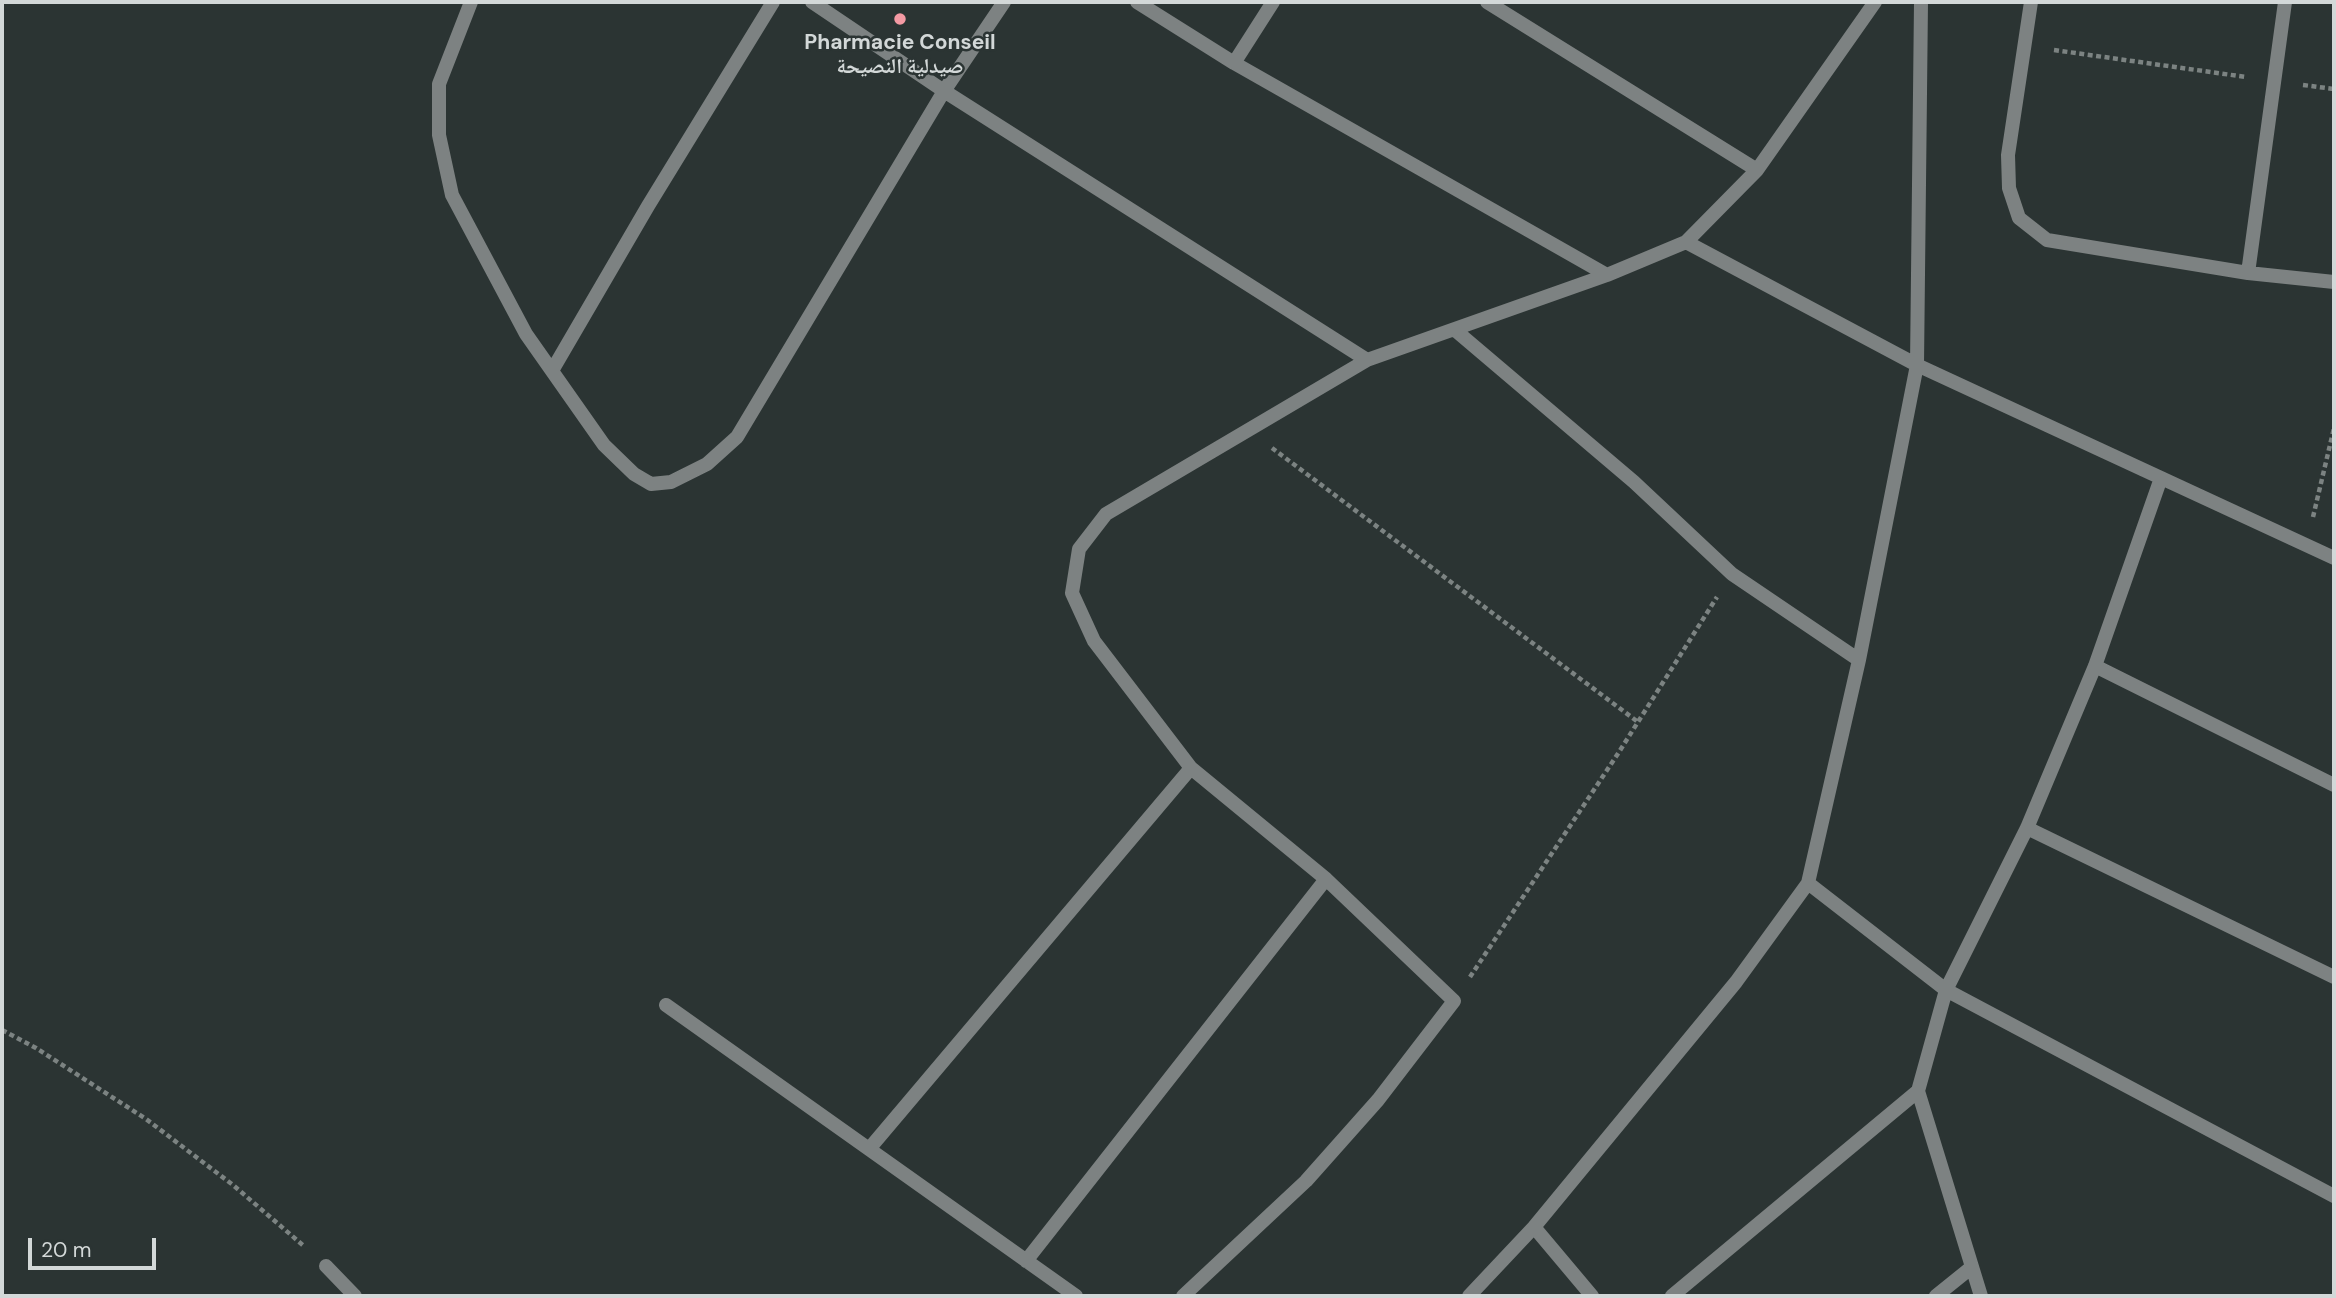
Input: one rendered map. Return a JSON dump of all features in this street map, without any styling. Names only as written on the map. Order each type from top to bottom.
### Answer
[{"type":"street","points":[[471,2],[439,83],[439,135],[452,195],[526,334],[604,445],[634,474],[650,484],[671,482],[707,464],[737,437],[944,91],[1004,2]]},
{"type":"street","points":[[553,369],[648,206],[773,2]]},
{"type":"street","points":[[812,2],[944,91],[1367,360]]},
{"type":"street","points":[[1138,2],[1234,63],[1607,275]]},
{"type":"street","points":[[1234,63],[1273,2]]},
{"type":"street","points":[[1487,2],[1504,6],[1757,170]]},
{"type":"street","points":[[1184,1296],[1306,1181],[1378,1100],[1454,1001],[1325,878],[1191,768],[1094,641],[1072,593],[1079,549],[1106,514],[1367,360],[1607,275],[1686,242],[1757,170],[1875,2]]},
{"type":"street","points":[[1469,1296],[1534,1227],[1736,982],[1808,883],[1859,660],[1917,365],[1921,2]]},
{"type":"street","points":[[2031,2],[2007,155],[2009,188],[2019,218],[2047,240],[2248,272],[2334,282]]},
{"type":"street","points":[[2248,272],[2272,81],[2285,2]]},
{"type":"street","points":[[1686,242],[1917,365],[2334,558]]},
{"type":"street","points":[[1455,330],[1634,482],[1732,574],[1859,660]]},
{"type":"street","points":[[1981,1296],[1918,1091],[1946,990],[2027,828],[2095,666],[2161,478]]},
{"type":"street","points":[[2095,666],[2334,785]]},
{"type":"street","points":[[869,1149],[1191,768]]},
{"type":"street","points":[[2027,828],[2334,978]]},
{"type":"street","points":[[1026,1261],[1325,878]]},
{"type":"street","points":[[1808,883],[1946,990],[2334,1195]]},
{"type":"street","points":[[666,1005],[1076,1296]]},
{"type":"street","points":[[1672,1296],[1918,1091]]},
{"type":"street","points":[[1534,1227],[1592,1296]]},
{"type":"street","points":[[326,1266],[355,1296]]},
{"type":"street","points":[[1936,1296],[1972,1267]]},
{"type":"path","points":[[2025,46],[2272,81]]},
{"type":"path","points":[[2307,545],[2334,428]]},
{"type":"path","points":[[1248,430],[1638,722]]},
{"type":"path","points":[[1454,1001],[1732,574]]},
{"type":"path","points":[[2,1030],[36,1048],[146,1119],[233,1185],[326,1266]]},
{"type":"place","name":"Pharmacie Conseil صيدلية النصيحة","points":[[900,19]]}]
